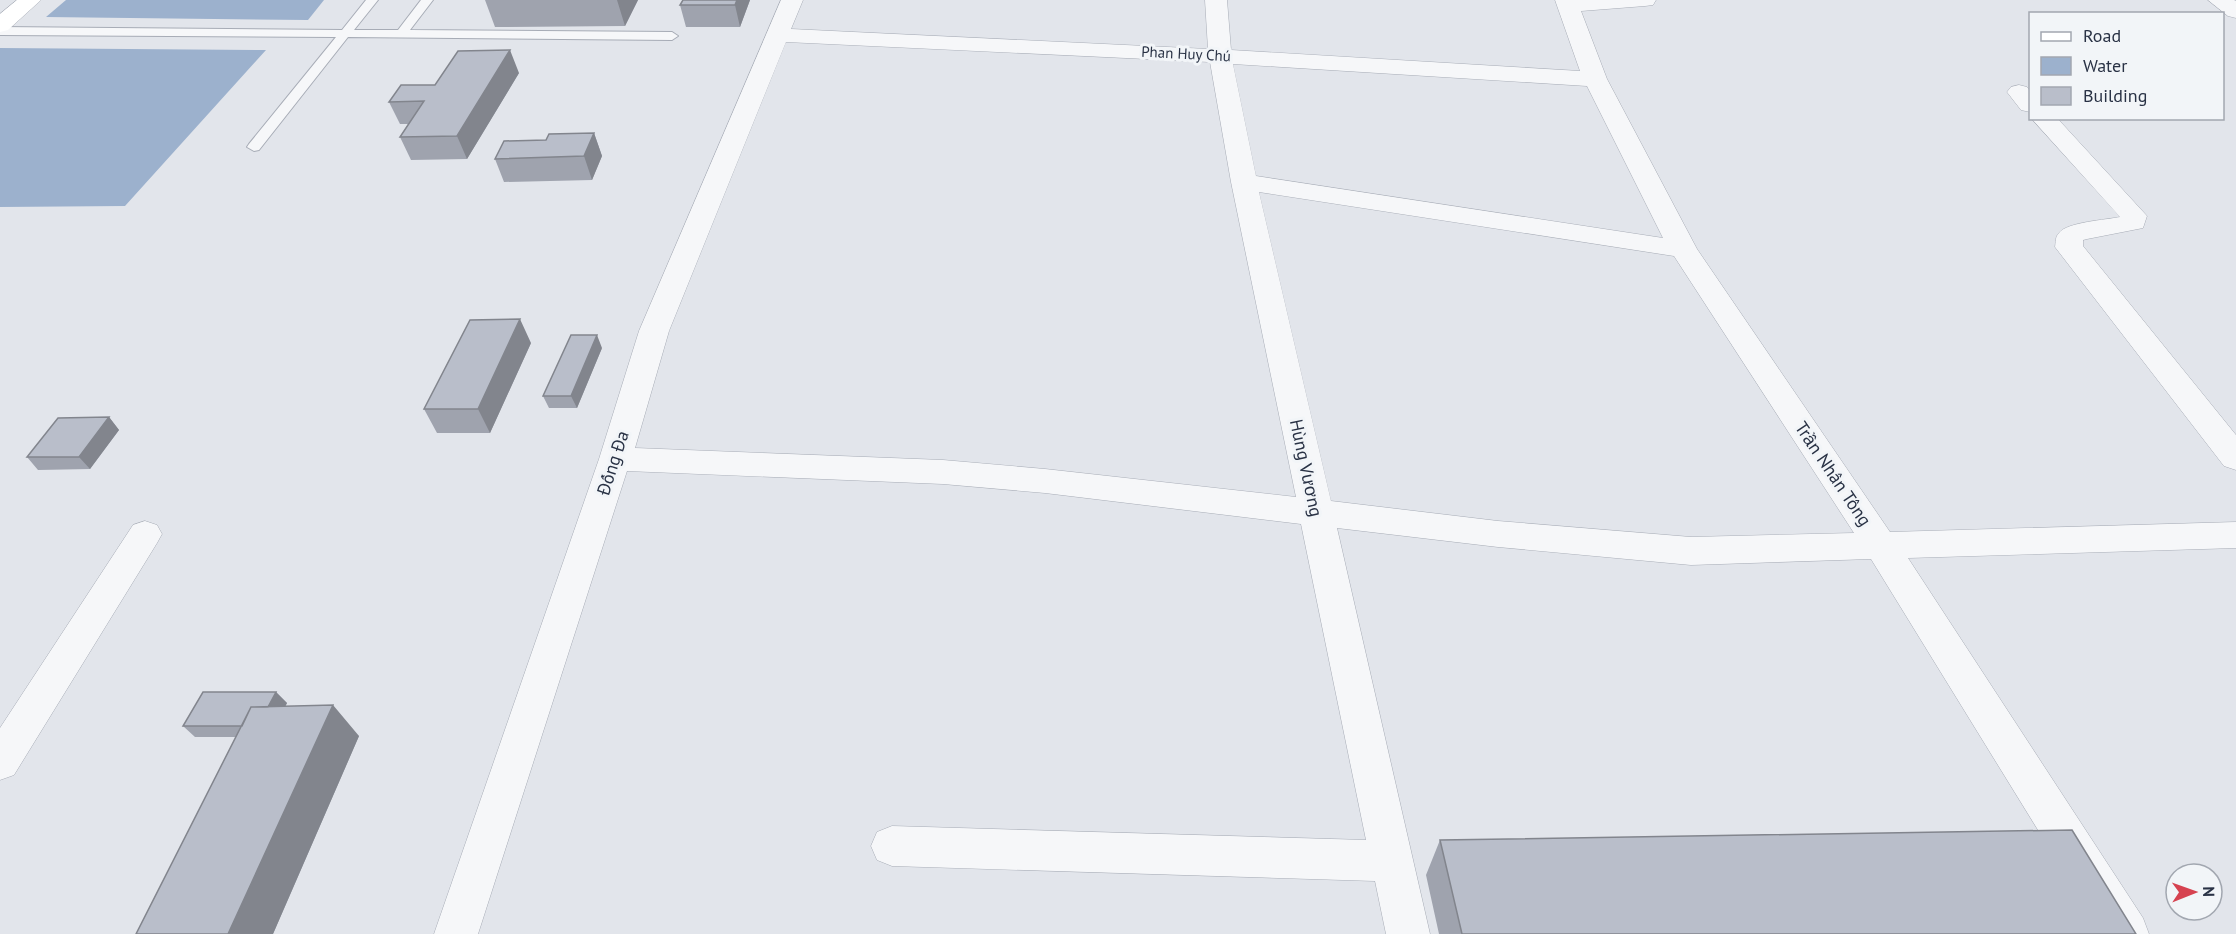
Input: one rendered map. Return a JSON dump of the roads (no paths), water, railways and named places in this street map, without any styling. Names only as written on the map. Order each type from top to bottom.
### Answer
[{"type":"street","points":[[0,25],[30,0]]},
{"type":"street","name":"Đống Đa","points":[[456,934],[615,459],[654,331],[792,0]]},
{"type":"street","name":"Hùng Vương","points":[[1216,0],[1220,56],[1244,182],[1408,934]]},
{"type":"street","points":[[1567,2],[1645,0]]},
{"type":"street","points":[[2219,0],[2236,11]]},
{"type":"street","name":"Trần Nhân Tông","points":[[1567,2],[1595,79],[1683,249],[1880,544],[2127,934]]},
{"type":"street","name":"Phan Huy Chú","points":[[778,35],[1220,56],[1595,79]]},
{"type":"street","points":[[2045,120],[2134,216],[2133,222],[2118,227],[2084,230],[2070,236],[2069,247],[2236,458]]},
{"type":"street","points":[[1244,182],[1683,249]]},
{"type":"street","points":[[615,459],[943,472],[1045,481],[1498,534],[1691,551],[2236,535]]},
{"type":"street","points":[[0,762],[145,534]]},
{"type":"street","points":[[892,846],[1392,861]]},
{"type":"lane","points":[[254,147],[372,0]]},
{"type":"lane","points":[[401,34],[427,0]]},
{"type":"lane","points":[[0,31],[672,36]]},
{"type":"water","points":[[66,0],[324,0],[308,20],[46,17]]},
{"type":"water","points":[[0,48],[266,50],[125,206],[0,207]]}]
